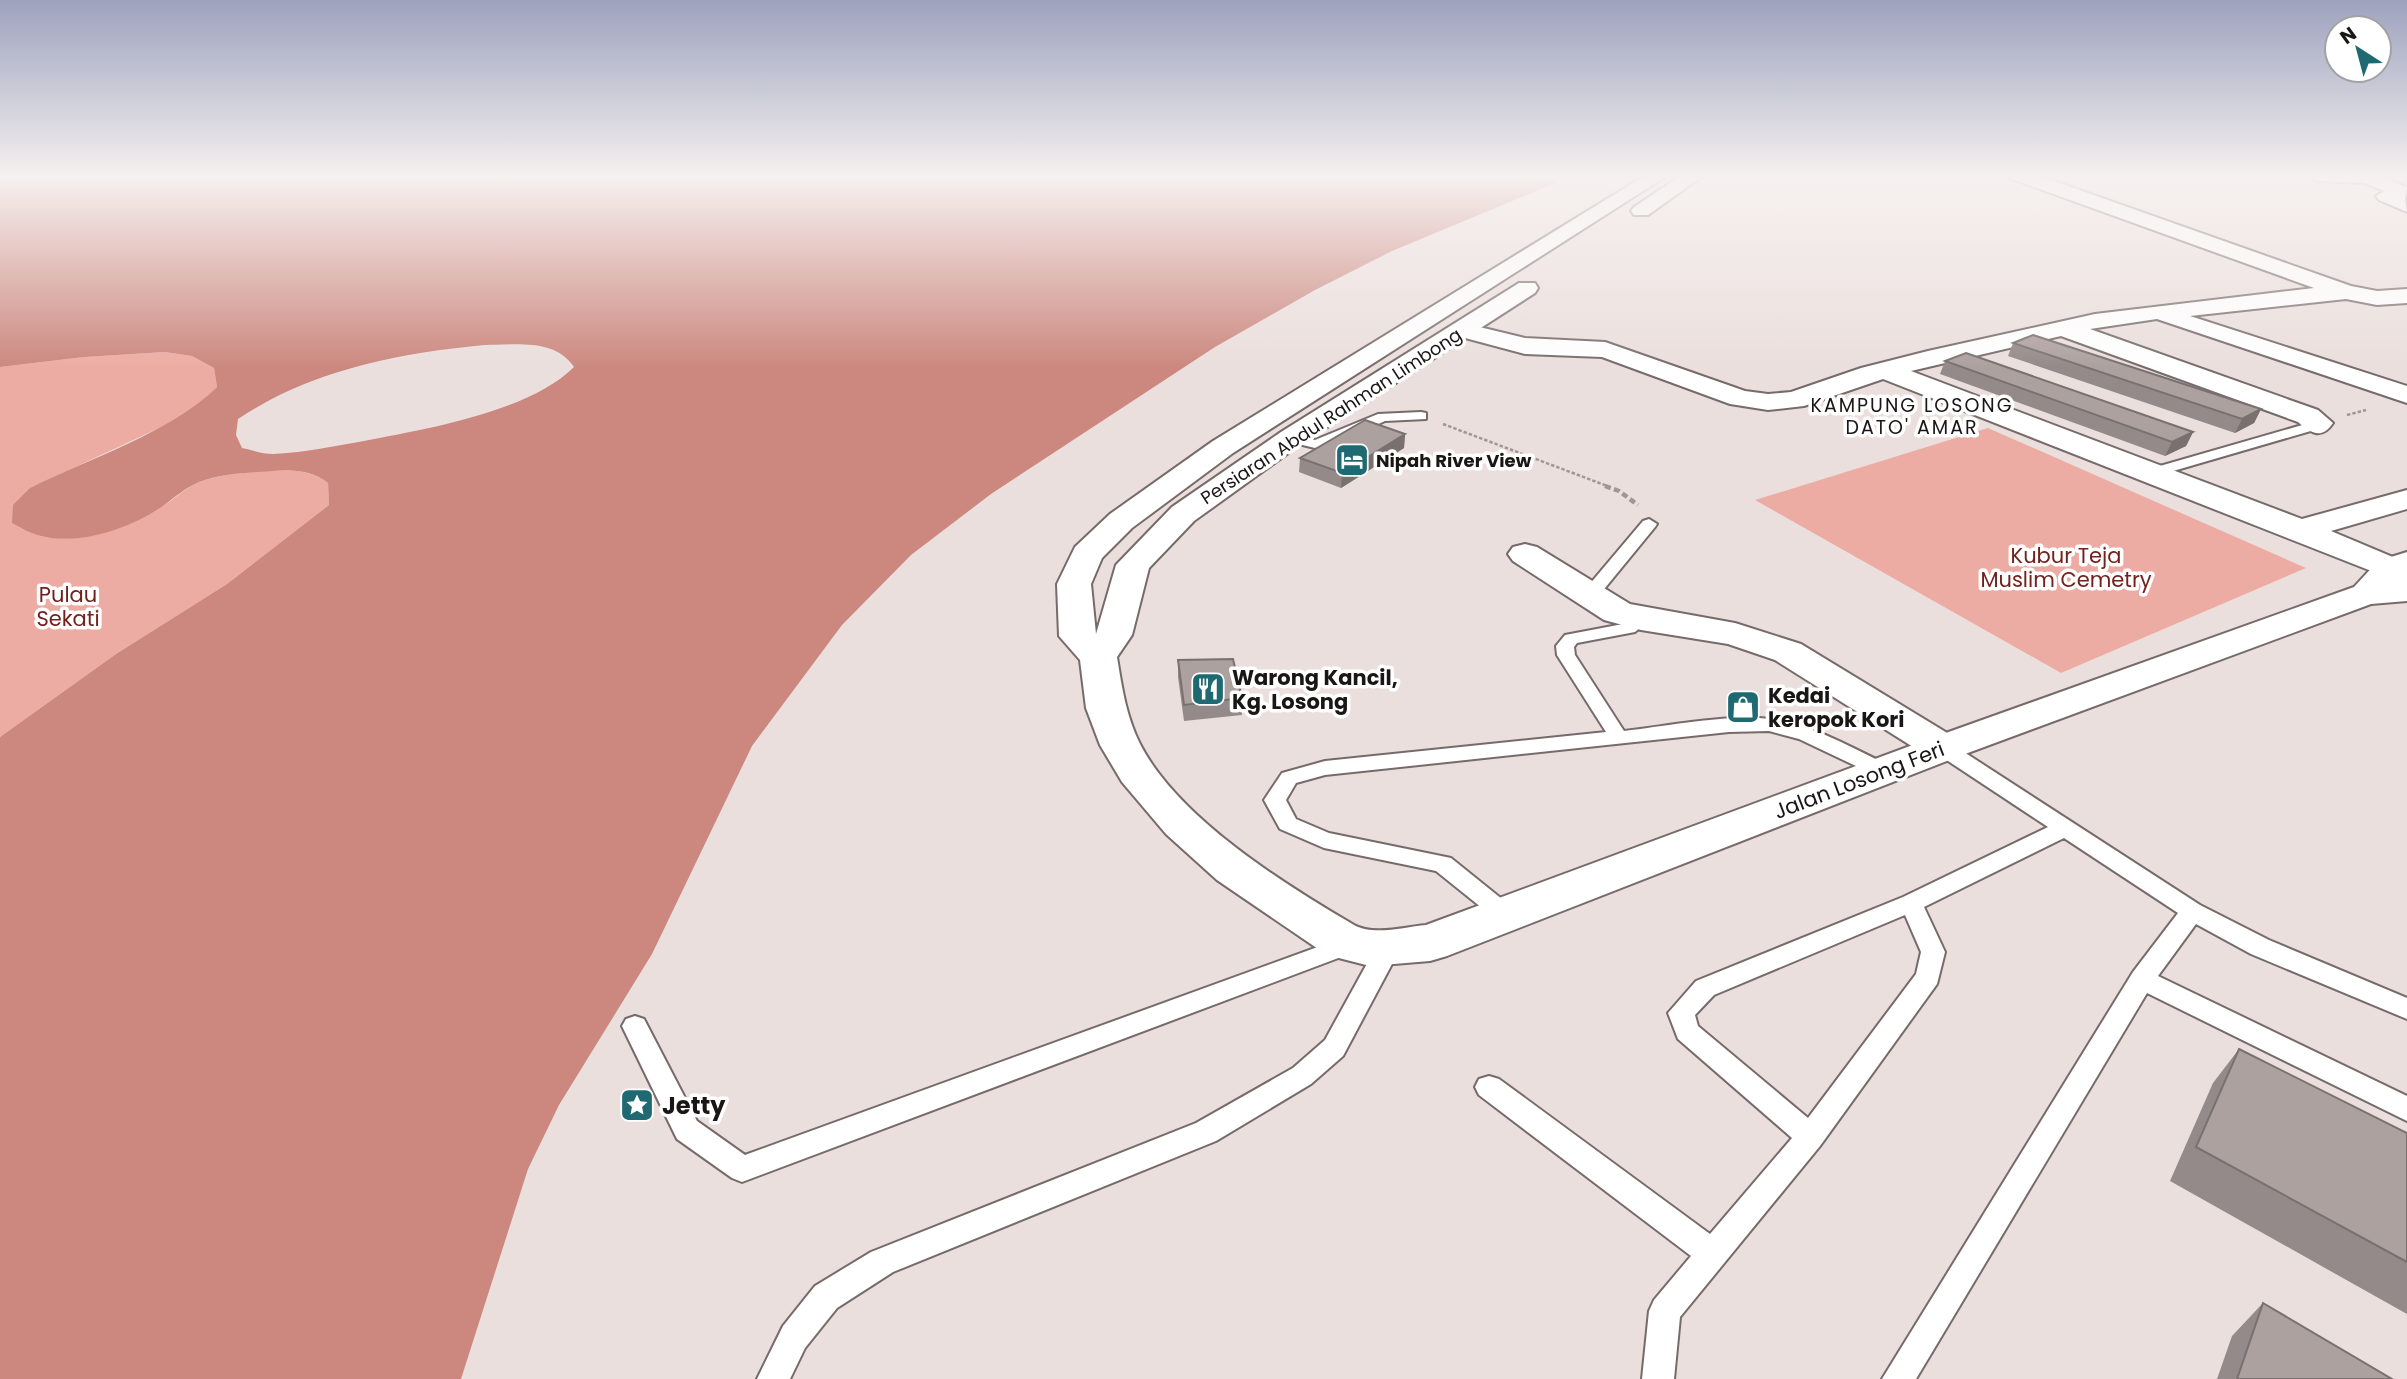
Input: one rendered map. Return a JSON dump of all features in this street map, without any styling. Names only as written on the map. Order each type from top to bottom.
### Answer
[{"type":"street","name":"Persiaran Abdul Rahman Limbong","points":[[1557,239],[1223,447],[1121,521],[1087,555],[1074,584],[1077,636],[1098,657],[1114,635],[1133,565],[1183,514],[1291,438],[1463,330],[1599,239]]},
{"type":"street","points":[[2199,239],[2346,292],[2377,298],[2407,296]]},
{"type":"street","points":[[1463,330],[1525,346],[1605,350],[1740,398],[1768,402],[1794,400],[1884,370],[2061,328],[2155,312],[2346,292]]},
{"type":"street","points":[[2155,312],[2407,395]]},
{"type":"street","points":[[2061,328],[2308,416],[2319,423],[2316,425]]},
{"type":"street","points":[[1884,370],[2300,530],[2395,578]]},
{"type":"street","points":[[2300,530],[2407,499]]},
{"type":"street","points":[[1525,554],[1617,612],[1641,619],[1735,634],[1788,652],[1943,748]]},
{"type":"street","name":"Jalan Losong Feri","points":[[1370,946],[1430,943],[2395,578]]},
{"type":"street","points":[[1098,657],[1107,713],[1120,743],[1174,819],[1210,850],[1278,899],[1370,946]]},
{"type":"lane","points":[[1291,438],[1315,444],[1329,441],[1383,417],[1421,416]]},
{"type":"lane","points":[[2151,473],[2316,425]]},
{"type":"lane","points":[[1590,595],[1649,524]]},
{"type":"lane","points":[[1618,736],[1566,655],[1565,646],[1571,639],[1629,628],[1641,619]]},
{"type":"lane","points":[[1505,914],[1443,864],[1324,840],[1288,824],[1275,800],[1289,778],[1325,768],[1729,726],[1770,725],[1806,735],[1884,771]]},
{"type":"lane","points":[[1943,748],[2192,911],[2260,947],[2407,1009]]},
{"type":"lane","points":[[1810,1137],[1687,1032],[1681,1013],[1705,988],[1911,903],[2066,828]]},
{"type":"lane","points":[[1658,1379],[1665,1311],[1810,1137],[1928,977],[1933,952],[1911,903]]},
{"type":"lane","points":[[1898,1379],[2142,979],[2192,911]]},
{"type":"lane","points":[[635,1026],[687,1130],[742,1169],[1370,946]]},
{"type":"lane","points":[[773,1379],[794,1337],[826,1297],[882,1262],[1206,1132],[1302,1076],[1334,1048],[1370,946]]},
{"type":"lane","points":[[2142,979],[2407,1109]]},
{"type":"lane","points":[[1489,1087],[1712,1254]]},
{"type":"path","points":[[1421,416],[1619,491],[1637,505],[1649,524]]},
{"type":"green space","name":"Pulau Sekati","points":[[165,352],[192,356],[214,368],[217,387],[198,405],[172,422],[30,488],[12,523],[41,536],[56,538],[105,533],[136,521],[189,487],[207,479],[275,470],[300,471],[322,479],[328,483],[329,505],[227,584],[116,654],[0,737],[0,367],[84,357]]},
{"type":"green space","name":"Kubur Teja Muslim Cemetry","points":[[1988,428],[2306,568],[2061,673],[1755,500]]},
{"type":"shaded area","points":[[0,239],[1420,239],[1315,290],[1215,347],[991,494],[911,555],[842,625],[752,746],[652,954],[559,1105],[528,1169],[461,1379],[0,1379],[0,737],[116,654],[227,584],[329,505],[328,483],[316,476],[288,470],[245,473],[199,482],[136,521],[88,537],[72,539],[41,536],[12,523],[13,505],[30,488],[153,431],[177,418],[217,387],[214,368],[192,356],[165,352],[84,357],[0,367]],"holes":[[[521,344],[556,351],[574,367],[555,383],[504,407],[416,431],[318,449],[273,454],[242,448],[236,435],[238,419],[266,402],[326,376],[420,353],[485,345]]]},
{"type":"building","points":[[2033,335],[2261,409],[2242,419],[2013,343]]},
{"type":"building","points":[[1966,353],[2193,432],[2172,442],[1945,361]]},
{"type":"building","points":[[1365,420],[1405,434],[1342,473],[1300,458]]},
{"type":"building","points":[[1233,659],[1242,698],[1184,705],[1178,660]]},
{"type":"building","points":[[2239,1049],[2407,1133],[2407,1262],[2196,1147]]},
{"type":"building","points":[[2263,1303],[2392,1379],[2237,1379]]},
{"type":"place","name":"Nipah River View","points":[[1352,460]]},
{"type":"place","name":"Warong Kancil, Kg. Losong","points":[[1208,689]]},
{"type":"place","name":"Kedai keropok Kori","points":[[1743,707]]},
{"type":"place","name":"Jetty","points":[[637,1105]]},
{"type":"district","name":"KAMPUNG LOSONG DATO' AMAR","points":[[1912,416]]}]
